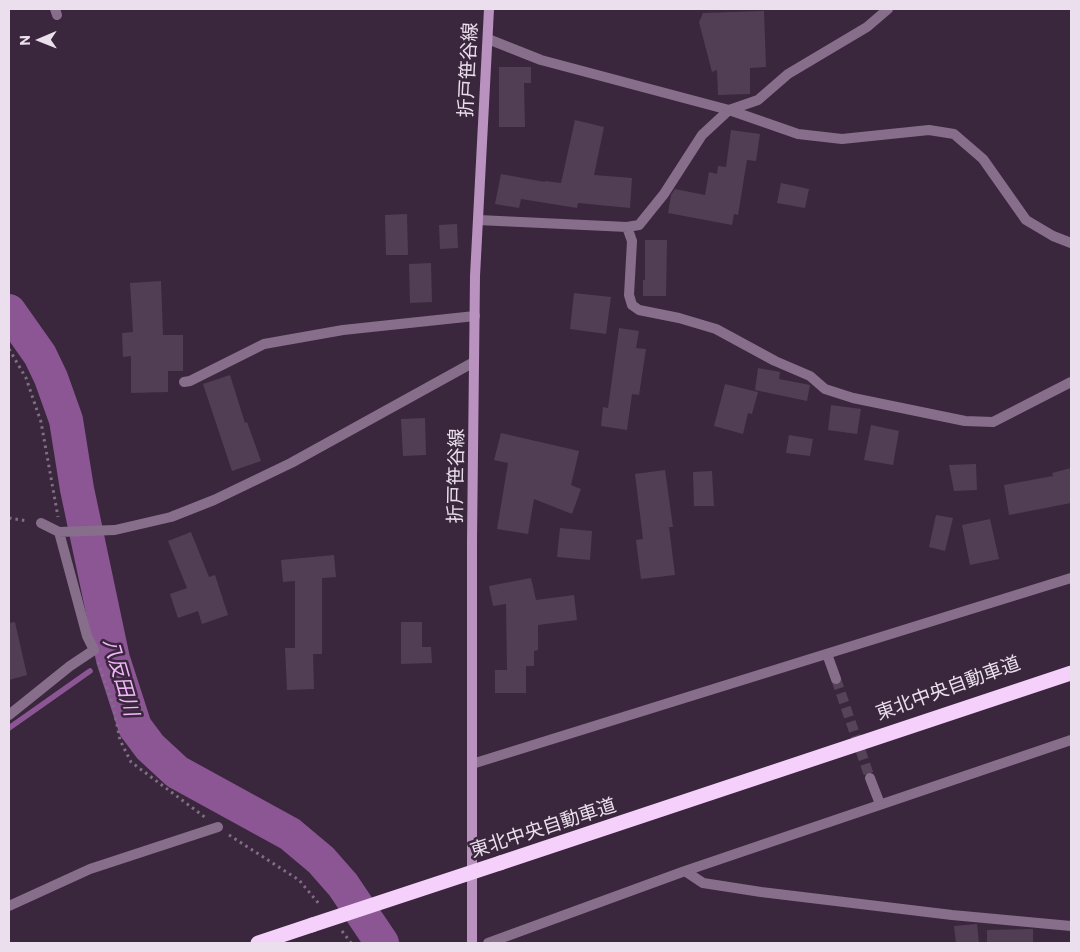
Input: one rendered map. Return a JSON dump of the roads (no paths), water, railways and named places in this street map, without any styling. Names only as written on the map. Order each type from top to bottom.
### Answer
[{"type":"highway","name":"東北中央自動車道","points":[[840,750],[1071,664]]},
{"type":"highway","name":"東北中央自動車道","points":[[258,943],[1071,674]]},
{"type":"main road","name":"折戸笹谷線","points":[[472,943],[474,316],[489,9]]},
{"type":"street","points":[[478,220],[627,227],[639,225],[664,194],[702,135],[729,110],[758,100],[788,74],[867,28],[888,9]]},
{"type":"street","points":[[488,39],[540,60],[729,110],[798,134],[842,138],[929,130],[954,134],[983,159],[1026,220],[1053,236],[1071,243]]},
{"type":"street","points":[[627,227],[632,241],[628,295],[632,305],[639,310],[679,318],[716,329],[775,362],[810,376],[825,389],[853,398],[965,421],[992,422],[1071,382]]},
{"type":"street","points":[[184,382],[190,381],[264,344],[343,330],[474,316]]},
{"type":"street","points":[[42,523],[59,532],[115,530],[171,516],[214,500],[291,463],[474,362]]},
{"type":"street","points":[[9,715],[70,666],[94,650],[87,636],[59,532]]},
{"type":"street","points":[[472,764],[1071,578]]},
{"type":"street","points":[[827,654],[836,679]]},
{"type":"street","points":[[488,943],[685,871],[1071,740]]},
{"type":"street","points":[[870,778],[880,804]]},
{"type":"street","points":[[9,906],[90,869],[218,827]]},
{"type":"street","points":[[685,871],[703,883],[761,892],[952,915],[1071,926]]},
{"type":"waterway","name":"八反田川","points":[[9,311],[40,355],[51,378],[66,420],[77,489],[113,659],[135,727],[150,747],[177,772],[290,834],[321,860],[343,885],[382,943]]},
{"type":"waterway","points":[[9,728],[90,671]]},
{"type":"tunnel","points":[[836,679],[870,778]]}]
